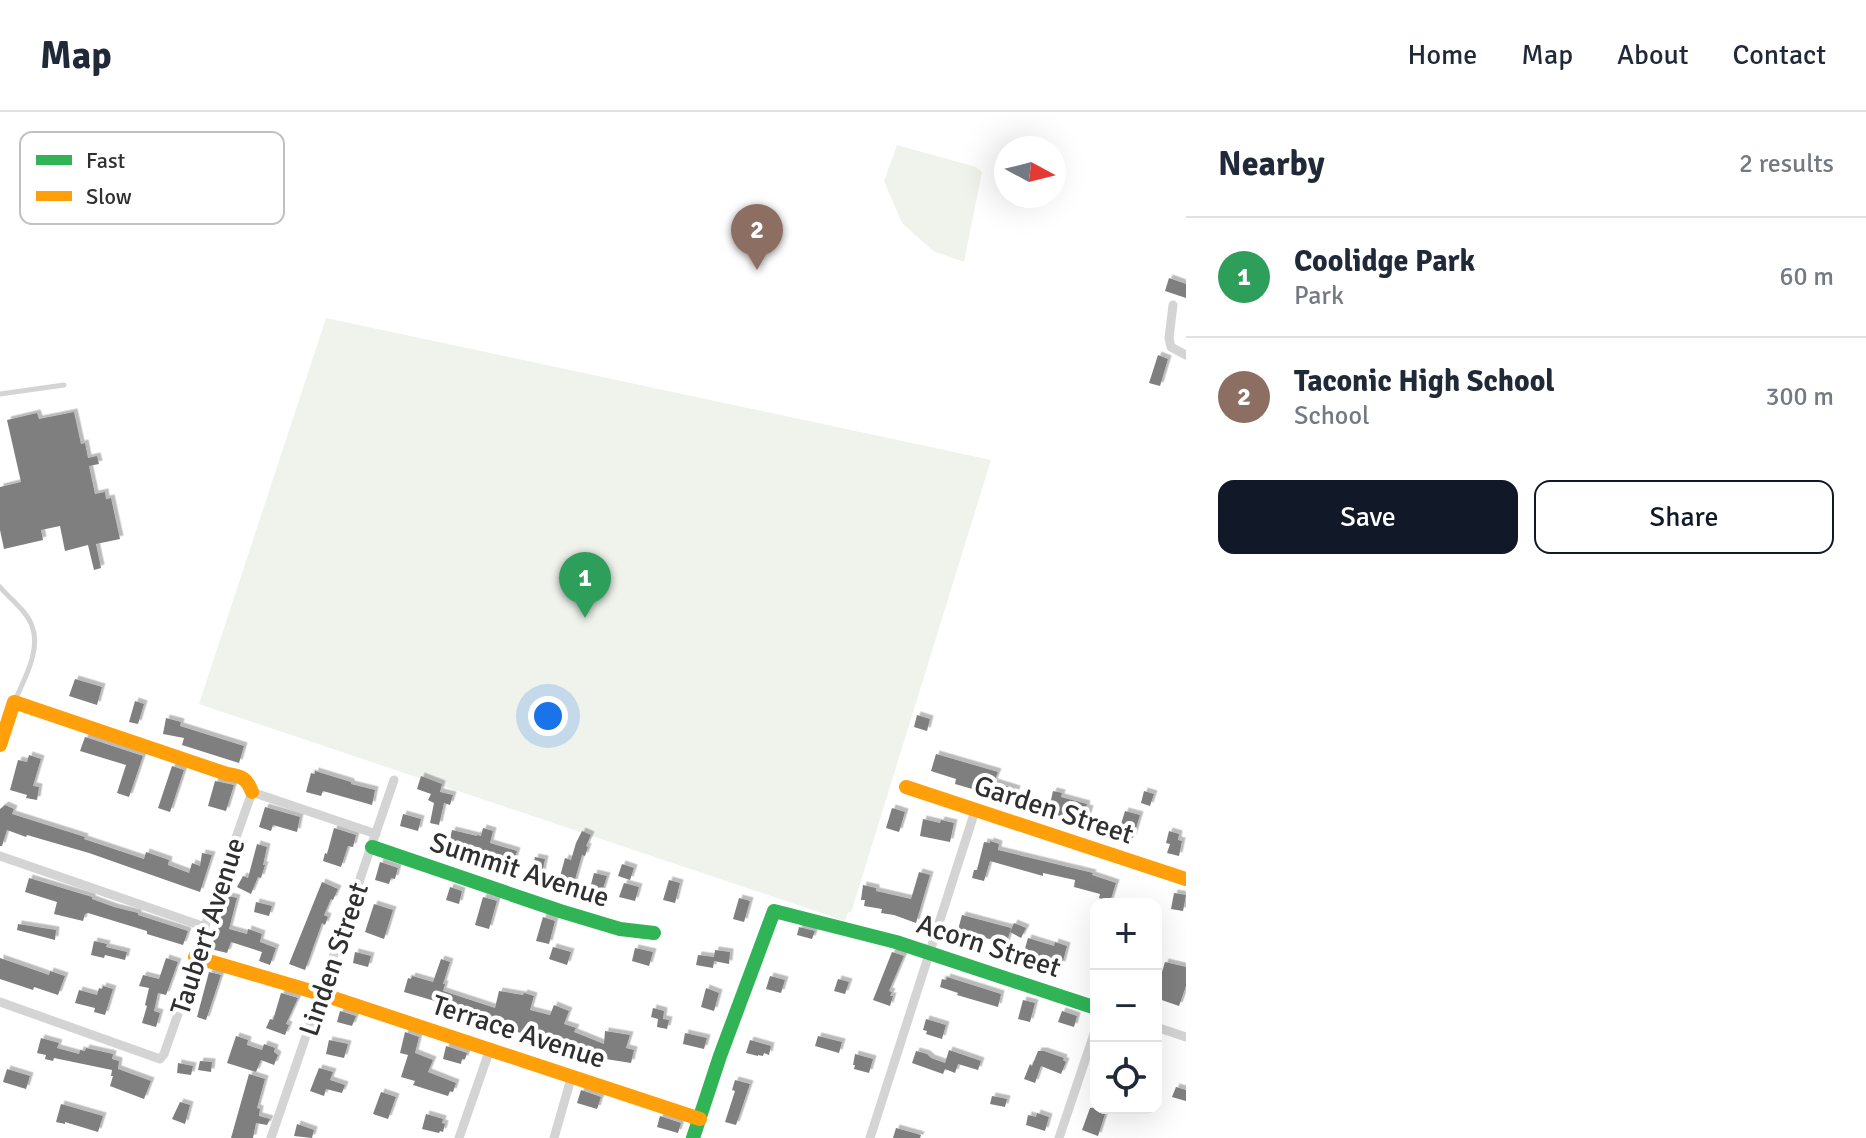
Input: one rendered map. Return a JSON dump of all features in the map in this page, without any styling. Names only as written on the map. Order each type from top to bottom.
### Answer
[{"type":"street","points":[[1173,305],[1169,338],[1171,347],[1186,355]]},
{"type":"street","points":[[0,745],[14,702],[239,776],[249,783],[252,792],[374,841]]},
{"type":"street","name":"Linden Street","points":[[271,1138],[394,780]]},
{"type":"street","name":"Garden Street","points":[[906,787],[1186,879]]},
{"type":"street","name":"Taubert Avenue","points":[[0,1002],[160,1059],[252,792]]},
{"type":"street","points":[[870,1138],[975,811]]},
{"type":"street","name":"Summit Avenue","points":[[374,841],[560,911],[620,929],[654,933]]},
{"type":"street","points":[[0,856],[205,927]]},
{"type":"street","name":"Acorn Street","points":[[700,1119],[774,911],[865,933],[1090,1006]]},
{"type":"street","name":"Terrace Avenue","points":[[195,957],[321,994],[700,1119]]},
{"type":"street","points":[[1162,1029],[1186,1037]]},
{"type":"street","points":[[1059,1138],[1091,1042]]},
{"type":"street","points":[[459,1138],[490,1049]]},
{"type":"street","points":[[554,1138],[572,1075]]},
{"type":"street","points":[[693,1138],[700,1119]]},
{"type":"lane","points":[[0,394],[64,385]]},
{"type":"lane","points":[[0,587],[21,609],[32,625],[34,635],[31,660],[14,702]]},
{"type":"shaded area","points":[[897,145],[976,167],[982,172],[964,262],[933,251],[902,223],[884,181]]},
{"type":"shaded area","points":[[326,318],[991,460],[851,913],[848,912],[845,921],[199,704]]},
{"type":"building","points":[[1169,278],[1186,284],[1186,298],[1165,291]]},
{"type":"building","points":[[1158,355],[1168,359],[1160,386],[1149,383]]},
{"type":"building","points":[[74,412],[81,444],[85,443],[88,458],[97,456],[99,464],[89,466],[95,494],[105,492],[106,499],[111,498],[120,539],[96,544],[101,568],[94,570],[88,545],[65,551],[60,526],[41,530],[43,540],[4,549],[0,530],[0,487],[21,482],[7,420],[37,413],[39,419]]},
{"type":"building","points":[[75,679],[102,687],[97,705],[69,696]]},
{"type":"building","points":[[135,701],[144,704],[138,724],[129,722]]},
{"type":"building","points":[[917,715],[930,719],[927,731],[914,727]]},
{"type":"building","points":[[166,718],[181,722],[180,726],[244,746],[239,763],[182,745],[184,738],[163,734]]},
{"type":"building","points":[[85,737],[143,756],[129,797],[117,793],[126,765],[80,751]]},
{"type":"building","points":[[936,754],[998,772],[994,782],[1017,789],[1014,799],[955,784],[956,779],[931,771]]},
{"type":"building","points":[[29,755],[41,759],[33,786],[39,787],[37,800],[10,790],[18,760],[27,762]]},
{"type":"building","points":[[172,766],[184,770],[170,812],[158,808]]},
{"type":"building","points":[[315,771],[375,790],[372,805],[323,791],[321,796],[306,792],[311,773],[315,774]]},
{"type":"building","points":[[421,776],[442,784],[440,792],[453,795],[450,805],[444,803],[439,825],[430,823],[434,803],[428,800],[431,794],[417,789]]},
{"type":"building","points":[[215,781],[234,785],[226,811],[208,806]]},
{"type":"building","points":[[1053,791],[1062,793],[1061,797],[1087,804],[1086,808],[1090,809],[1085,826],[1073,823],[1074,819],[1052,814],[1053,810],[1049,809]]},
{"type":"building","points":[[1144,791],[1154,794],[1150,806],[1141,803]]},
{"type":"building","points":[[5,805],[14,809],[12,814],[144,859],[146,852],[169,860],[168,865],[189,873],[192,863],[200,866],[202,853],[212,855],[200,892],[89,853],[7,830],[0,846],[0,809]]},
{"type":"building","points":[[265,807],[300,817],[297,832],[273,825],[271,831],[259,827]]},
{"type":"building","points":[[892,808],[905,812],[899,832],[886,828]]},
{"type":"building","points":[[1125,811],[1140,815],[1133,838],[1118,834]]},
{"type":"building","points":[[403,814],[421,819],[418,831],[400,826]]},
{"type":"building","points":[[923,819],[954,823],[950,842],[920,836]]},
{"type":"building","points":[[334,828],[356,835],[353,847],[348,846],[341,867],[323,861]]},
{"type":"building","points":[[483,828],[493,831],[490,843],[517,851],[513,864],[449,843],[452,830],[481,836]]},
{"type":"building","points":[[582,831],[591,835],[574,883],[571,887],[558,884],[565,858],[571,860]]},
{"type":"building","points":[[1169,831],[1179,834],[1178,840],[1182,841],[1179,856],[1167,853]]},
{"type":"building","points":[[984,842],[999,844],[998,850],[1093,873],[1116,883],[1111,898],[1099,898],[1100,894],[1074,887],[1075,880],[1043,873],[1043,876],[990,861],[984,881],[972,878]]},
{"type":"building","points":[[257,844],[267,847],[265,865],[251,894],[237,887],[243,876],[248,878]]},
{"type":"building","points":[[535,857],[545,859],[541,879],[531,876]]},
{"type":"building","points":[[380,862],[398,868],[395,879],[391,878],[389,884],[375,880]]},
{"type":"building","points":[[622,864],[634,868],[630,880],[618,876]]},
{"type":"building","points":[[919,872],[930,875],[916,923],[881,913],[882,909],[864,906],[865,900],[861,900],[863,885],[911,899]]},
{"type":"building","points":[[594,873],[607,876],[601,895],[589,892]]},
{"type":"building","points":[[29,878],[188,931],[183,945],[88,913],[83,921],[54,914],[57,902],[25,892]]},
{"type":"building","points":[[669,880],[680,883],[675,903],[663,900]]},
{"type":"building","points":[[322,882],[338,889],[324,915],[328,917],[325,925],[322,923],[305,970],[289,964]]},
{"type":"building","points":[[624,883],[639,887],[635,901],[619,897]]},
{"type":"building","points":[[450,887],[462,891],[459,904],[446,900]]},
{"type":"building","points":[[1174,893],[1186,895],[1183,911],[1171,909]]},
{"type":"building","points":[[228,896],[237,898],[229,929],[247,934],[248,929],[262,934],[260,942],[276,948],[270,965],[259,961],[262,952],[231,942],[227,953],[211,949]]},
{"type":"building","points":[[483,897],[497,901],[489,929],[475,925]]},
{"type":"building","points":[[739,898],[750,901],[744,922],[733,919]]},
{"type":"building","points":[[256,902],[272,906],[269,916],[254,912]]},
{"type":"building","points":[[374,904],[393,910],[384,939],[365,932]]},
{"type":"building","points":[[962,915],[1011,928],[1005,948],[995,945],[996,941],[969,933],[968,939],[956,937]]},
{"type":"building","points":[[543,917],[555,921],[549,944],[536,941]]},
{"type":"building","points":[[1014,923],[1026,928],[1021,938],[1010,932]]},
{"type":"building","points":[[18,924],[56,930],[55,940],[17,930]]},
{"type":"building","points":[[799,927],[815,931],[812,939],[797,935]]},
{"type":"building","points":[[1028,938],[1054,946],[1055,942],[1067,946],[1062,965],[1024,952]]},
{"type":"building","points":[[94,941],[127,952],[125,960],[91,955]]},
{"type":"building","points":[[553,947],[571,952],[567,965],[549,959]]},
{"type":"building","points":[[635,948],[653,952],[649,966],[632,961]]},
{"type":"building","points":[[715,950],[730,952],[729,964],[714,961],[713,968],[696,965],[698,955],[714,957]]},
{"type":"building","points":[[355,952],[371,956],[368,967],[353,963]]},
{"type":"building","points":[[892,952],[904,956],[889,991],[893,996],[890,1006],[873,1000]]},
{"type":"building","points":[[0,958],[49,975],[50,971],[65,976],[58,995],[0,979]]},
{"type":"building","points":[[166,958],[178,962],[166,995],[158,993],[154,1011],[160,1013],[156,1027],[142,1023],[149,988],[139,986],[143,975],[159,979]]},
{"type":"building","points":[[441,959],[450,962],[443,991],[495,1008],[499,991],[534,996],[530,1010],[550,1015],[554,1005],[569,1011],[564,1024],[576,1028],[574,1032],[604,1044],[605,1031],[630,1035],[626,1048],[634,1050],[631,1063],[606,1059],[605,1062],[559,1041],[557,1046],[462,1015],[462,1018],[449,1014],[452,1006],[404,992],[408,978],[412,976],[433,982]]},
{"type":"building","points":[[1165,962],[1186,967],[1186,986],[1179,1006],[1162,1000]]},
{"type":"building","points":[[209,972],[221,975],[206,1020],[197,1017]]},
{"type":"building","points":[[770,976],[785,980],[781,993],[766,989]]},
{"type":"building","points":[[947,977],[1001,994],[998,1007],[940,987],[942,979],[946,980]]},
{"type":"building","points":[[838,979],[849,982],[845,994],[834,991]]},
{"type":"building","points":[[103,986],[113,989],[105,1015],[94,1012],[95,1008],[75,1003],[79,990],[97,995]]},
{"type":"building","points":[[706,988],[719,993],[714,1011],[701,1007]]},
{"type":"building","points":[[281,993],[298,998],[286,1024],[289,1025],[285,1035],[266,1028],[270,1019],[273,1020]]},
{"type":"building","points":[[1023,1000],[1035,1003],[1030,1022],[1018,1019]]},
{"type":"building","points":[[653,1008],[664,1011],[663,1019],[669,1020],[667,1029],[657,1027],[658,1019],[651,1017]]},
{"type":"building","points":[[340,1011],[356,1016],[352,1026],[337,1022]]},
{"type":"building","points":[[1062,1011],[1077,1016],[1074,1027],[1058,1022]]},
{"type":"building","points":[[926,1019],[946,1025],[942,1039],[926,1034],[927,1031],[923,1030]]},
{"type":"building","points":[[405,1032],[419,1037],[415,1053],[433,1060],[428,1072],[456,1083],[448,1096],[413,1085],[415,1081],[401,1077],[408,1055],[400,1053]]},
{"type":"building","points":[[685,1033],[707,1038],[704,1049],[683,1044]]},
{"type":"building","points":[[236,1036],[248,1040],[247,1045],[262,1050],[264,1044],[275,1048],[274,1052],[278,1055],[274,1065],[261,1060],[256,1072],[227,1063]]},
{"type":"building","points":[[818,1036],[842,1042],[839,1053],[815,1046]]},
{"type":"building","points":[[41,1038],[59,1043],[57,1048],[79,1054],[86,1048],[113,1054],[112,1059],[119,1061],[118,1069],[151,1081],[144,1099],[110,1086],[112,1070],[54,1058],[53,1061],[45,1059],[46,1055],[37,1053]]},
{"type":"building","points":[[329,1040],[348,1044],[344,1058],[326,1054]]},
{"type":"building","points":[[750,1040],[771,1046],[769,1055],[746,1053]]},
{"type":"building","points":[[446,1046],[467,1053],[461,1064],[443,1059]]},
{"type":"building","points":[[949,1050],[981,1061],[978,1070],[958,1064],[955,1073],[945,1069],[943,1074],[912,1063],[916,1051],[945,1063]]},
{"type":"building","points":[[1038,1051],[1064,1058],[1066,1062],[1061,1074],[1041,1066],[1035,1083],[1024,1079]]},
{"type":"building","points":[[855,1054],[873,1059],[869,1073],[854,1069]]},
{"type":"building","points":[[200,1061],[212,1062],[211,1072],[198,1070]]},
{"type":"building","points":[[178,1063],[193,1066],[191,1075],[177,1073]]},
{"type":"building","points":[[319,1068],[333,1072],[330,1080],[345,1085],[342,1093],[326,1089],[324,1096],[310,1091]]},
{"type":"building","points":[[7,1069],[30,1076],[26,1089],[3,1082]]},
{"type":"building","points":[[249,1074],[265,1079],[257,1108],[260,1109],[259,1116],[270,1119],[267,1125],[256,1123],[253,1138],[231,1138]]},
{"type":"building","points":[[735,1080],[750,1084],[736,1125],[725,1122],[735,1091],[732,1090]]},
{"type":"building","points":[[1176,1087],[1186,1090],[1186,1101],[1172,1097]]},
{"type":"building","points":[[581,1090],[601,1097],[597,1109],[577,1103]]},
{"type":"building","points":[[381,1092],[396,1097],[388,1119],[373,1114]]},
{"type":"building","points":[[992,1096],[1007,1099],[1005,1107],[990,1104]]},
{"type":"building","points":[[180,1102],[190,1105],[185,1124],[172,1119]]},
{"type":"building","points":[[61,1104],[103,1116],[98,1132],[56,1122]]},
{"type":"building","points":[[1090,1108],[1090,1114],[1105,1114],[1098,1136],[1082,1130]]},
{"type":"building","points":[[1037,1113],[1049,1117],[1045,1131],[1026,1125],[1028,1115],[1036,1117]]},
{"type":"building","points":[[426,1114],[443,1119],[443,1132],[422,1129]]},
{"type":"building","points":[[660,1116],[681,1123],[678,1133],[657,1127]]},
{"type":"building","points":[[297,1124],[314,1130],[312,1138],[294,1136]]},
{"type":"building","points":[[896,1128],[921,1135],[920,1138],[893,1138]]},
{"type":"traffic: fast","points":[[372,847],[560,911],[620,929],[654,933]]},
{"type":"traffic: fast","points":[[693,1138],[774,911],[896,942],[1090,1006]]},
{"type":"traffic: slow","points":[[0,745],[14,702],[240,777],[252,792]]},
{"type":"traffic: slow","points":[[906,787],[1186,879]]},
{"type":"traffic: slow","points":[[195,957],[321,994],[700,1119]]},
{"type":"place","name":"Taconic High School","points":[[757,270]]},
{"type":"place","name":"Coolidge Park","points":[[585,618]]}]
